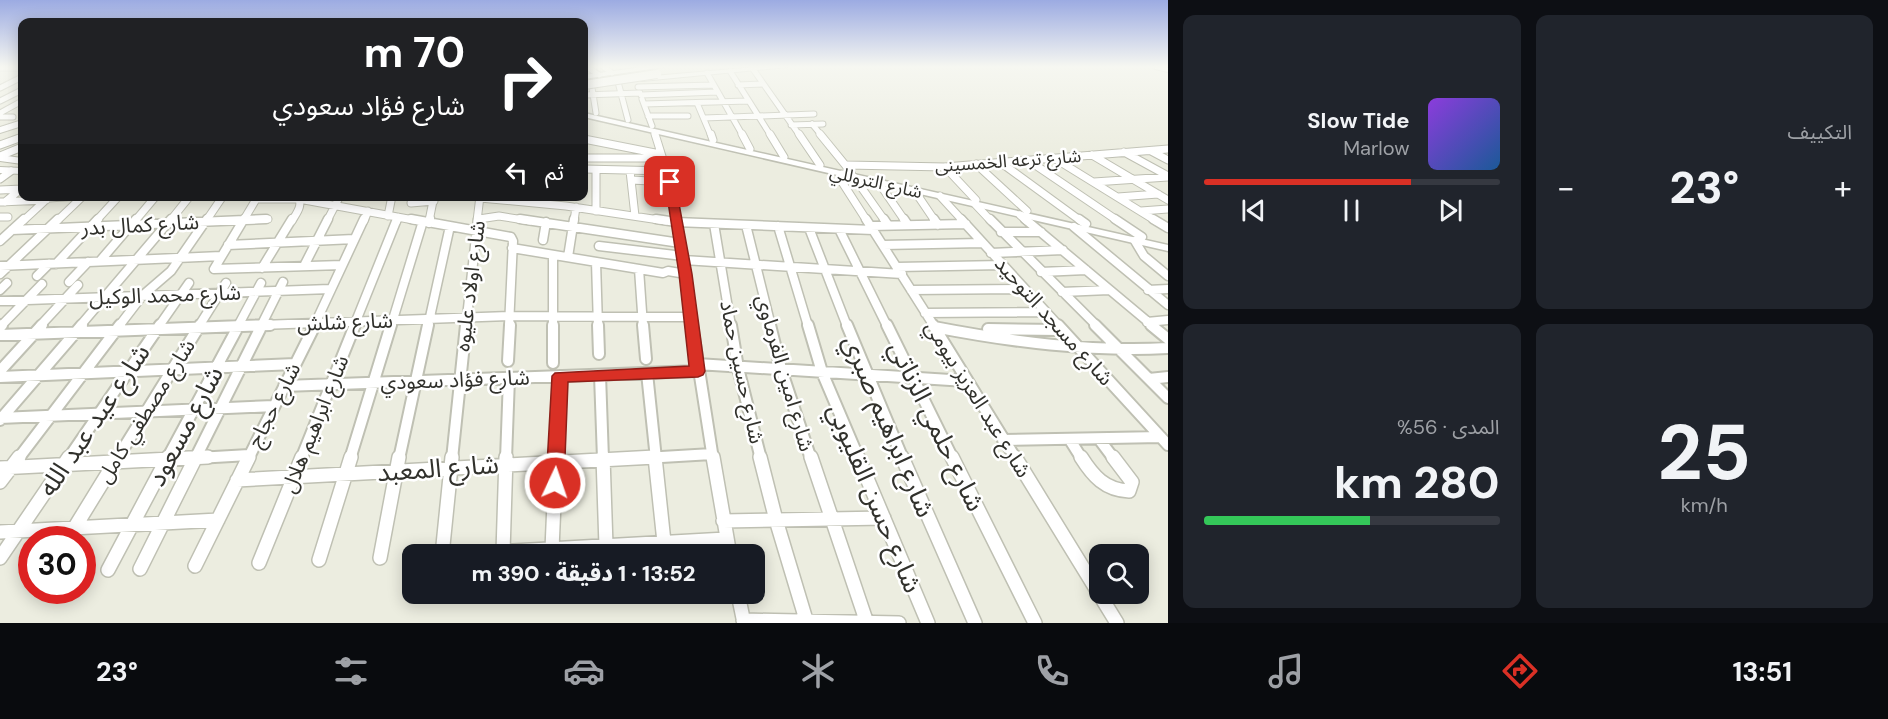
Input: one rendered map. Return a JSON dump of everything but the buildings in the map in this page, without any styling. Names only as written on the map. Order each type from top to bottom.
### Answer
[{"type":"main road","points":[[0,122],[18,120]]},
{"type":"main road","points":[[0,157],[18,160]]},
{"type":"street","points":[[591,96],[596,113]]},
{"type":"street","points":[[621,96],[628,120]]},
{"type":"street","points":[[642,96],[670,182],[686,274],[697,368],[727,544]]},
{"type":"street","points":[[719,96],[750,149]]},
{"type":"street","points":[[745,96],[784,157]]},
{"type":"street","points":[[771,96],[820,165]]},
{"type":"street","points":[[644,104],[748,101]]},
{"type":"street","points":[[697,103],[713,140]]},
{"type":"street","points":[[0,122],[18,105]]},
{"type":"street","name":"شارع التروللي","points":[[588,111],[628,120],[653,129],[848,172],[879,183],[975,202]]},
{"type":"street","points":[[704,118],[814,114]]},
{"type":"street","name":"شارع التروللي","points":[[588,116],[713,140],[736,148],[750,149],[975,202],[1086,224],[1168,248]]},
{"type":"street","points":[[648,116],[688,116]]},
{"type":"street","points":[[812,124],[888,225]]},
{"type":"street","points":[[791,125],[823,124]]},
{"type":"street","points":[[0,137],[11,141]]},
{"type":"street","points":[[0,145],[18,138]]},
{"type":"street","points":[[588,140],[661,156]]},
{"type":"street","points":[[0,157],[18,149]]},
{"type":"street","name":"شارع ترعه الخمسينى","points":[[848,172],[945,167],[1168,149]]},
{"type":"street","points":[[1149,150],[1168,160]]},
{"type":"street","points":[[1124,152],[1168,177]]},
{"type":"street","points":[[1092,154],[1168,200]]},
{"type":"street","points":[[588,158],[661,156]]},
{"type":"street","points":[[1054,158],[1168,228]]},
{"type":"street","points":[[1028,160],[1138,239],[1144,256],[1168,276]]},
{"type":"street","points":[[1000,162],[1086,224]]},
{"type":"street","points":[[976,164],[1041,232],[1168,339]]},
{"type":"street","points":[[945,167],[1001,232],[1168,398]]},
{"type":"street","points":[[588,169],[667,171]]},
{"type":"street","points":[[0,179],[5,170]]},
{"type":"street","points":[[596,170],[599,248],[720,262],[863,273],[1002,265]]},
{"type":"street","points":[[630,171],[635,216]]},
{"type":"street","name":"شارع عبد العزيز بيومي","points":[[848,172],[842,182],[900,270],[966,381],[1117,623]]},
{"type":"street","points":[[1094,182],[1168,177]]},
{"type":"street","points":[[631,180],[670,182]]},
{"type":"street","points":[[879,183],[908,225]]},
{"type":"street","points":[[0,190],[18,189]]},
{"type":"street","points":[[914,190],[938,225]]},
{"type":"street","points":[[2,202],[18,192]]},
{"type":"street","points":[[1118,197],[1168,193]]},
{"type":"street","name":"شارع مسجد التوحيد","points":[[940,196],[1164,441]]},
{"type":"street","points":[[2,202],[18,201]]},
{"type":"street","points":[[0,241],[45,201]]},
{"type":"street","points":[[0,274],[4,266],[49,229],[77,201]]},
{"type":"street","points":[[0,327],[26,300],[52,264],[114,201]]},
{"type":"street","points":[[100,261],[152,201]]},
{"type":"street","points":[[1,419],[36,375],[139,260],[186,201]]},
{"type":"street","points":[[0,482],[5,468],[50,416],[142,296],[171,271],[220,201]]},
{"type":"street","points":[[256,201],[214,269],[342,265]]},
{"type":"street","points":[[262,268],[301,204],[300,201]]},
{"type":"street","points":[[314,201],[508,236],[513,241],[508,361]]},
{"type":"street","points":[[304,266],[337,201]]},
{"type":"street","name":"شارع ابراهيم هلال","points":[[259,563],[356,322],[393,216],[392,201]]},
{"type":"street","points":[[411,203],[422,201]]},
{"type":"street","points":[[318,560],[393,320],[433,201]]},
{"type":"street","name":"شارع اولاد عليوه","points":[[443,544],[465,317],[480,201]]},
{"type":"street","points":[[540,201],[676,222],[840,229],[888,225],[966,224]]},
{"type":"street","points":[[566,201],[566,206]]},
{"type":"street","points":[[543,240],[548,204]]},
{"type":"street","points":[[568,257],[576,207]]},
{"type":"street","points":[[1141,211],[1168,209]]},
{"type":"street","name":"شارع حجاج","points":[[195,566],[316,323],[368,211]]},
{"type":"street","name":"شارع التروللي","points":[[1024,213],[1074,227],[1168,243]]},
{"type":"street","points":[[479,219],[499,216],[544,221],[680,243]]},
{"type":"street","name":"شارع كمال بدر","points":[[12,230],[268,219]]},
{"type":"street","name":"شارع حسين حماد","points":[[714,224],[738,368],[776,520],[807,622]]},
{"type":"street","name":"شارع امين الفرماوي","points":[[746,225],[781,369],[867,623]]},
{"type":"street","points":[[380,558],[428,319],[450,226]]},
{"type":"street","name":"شارع حسن القليوبي","points":[[778,226],[822,372],[928,623]]},
{"type":"street","points":[[1074,227],[1168,305]]},
{"type":"street","name":"شارع ابراهيم صبري","points":[[809,228],[866,375],[975,623]]},
{"type":"street","name":"شارع حلمي الزناتي","points":[[840,229],[1035,623]]},
{"type":"street","points":[[1001,232],[1041,232]]},
{"type":"street","points":[[228,245],[354,239]]},
{"type":"street","points":[[883,245],[982,243]]},
{"type":"street","points":[[512,248],[639,269],[686,274]]},
{"type":"street","points":[[992,253],[1063,250]]},
{"type":"street","points":[[553,255],[553,363]]},
{"type":"street","points":[[4,266],[221,256]]},
{"type":"street","points":[[0,371],[66,298],[88,262]]},
{"type":"street","points":[[596,262],[599,354]]},
{"type":"street","points":[[639,269],[646,359]]},
{"type":"street","points":[[1041,272],[1086,270]]},
{"type":"street","name":"شارع عيد عبد الله","points":[[22,526],[189,283]]},
{"type":"street","points":[[140,569],[281,286]]},
{"type":"street","name":"شارع محمد الوكيل","points":[[0,301],[181,294],[222,288],[281,286],[330,289]]},
{"type":"street","name":"شارع مسعود","points":[[108,570],[259,287]]},
{"type":"street","name":"شارع مصطفي كامل","points":[[75,526],[222,288]]},
{"type":"street","points":[[1149,290],[1168,289]]},
{"type":"street","points":[[911,290],[1025,290]]},
{"type":"street","points":[[1062,292],[1109,290]]},
{"type":"street","points":[[925,313],[1046,312]]},
{"type":"street","points":[[977,313],[995,340]]},
{"type":"street","name":"شارع شلش","points":[[0,335],[465,317],[643,315],[690,317]]},
{"type":"street","points":[[1147,322],[1168,320]]},
{"type":"street","points":[[934,327],[995,340],[1080,350],[1121,351],[1168,348]]},
{"type":"street","points":[[988,329],[1061,330]]},
{"type":"street","points":[[0,377],[295,364]]},
{"type":"street","name":"شارع فؤاد سعودي","points":[[284,386],[647,373],[697,368],[781,369],[966,381]]},
{"type":"street","points":[[647,373],[664,542]]},
{"type":"street","points":[[600,375],[606,544]]},
{"type":"street","points":[[552,544],[560,376]]},
{"type":"street","points":[[1149,379],[1168,377]]},
{"type":"street","points":[[503,544],[509,378]]},
{"type":"street","points":[[1,419],[274,406]]},
{"type":"street","points":[[1070,440],[1097,480],[1113,490],[1129,491],[1132,482],[1099,439]]},
{"type":"street","points":[[1003,440],[1164,441]]},
{"type":"street","name":"شارع المعبد","points":[[237,480],[712,454]]},
{"type":"street","points":[[5,468],[249,455]]},
{"type":"street","points":[[723,521],[884,518]]},
{"type":"street","points":[[96,527],[218,520]]},
{"type":"street","points":[[0,532],[18,531]]},
{"type":"street","name":"شارع عيد عبد الله","points":[[0,558],[18,532]]},
{"type":"street","points":[[635,544],[726,539]]},
{"type":"street","points":[[740,604],[744,622],[899,623]]},
{"type":"route","points":[[555,483],[560,376],[698,371],[686,274],[670,182]]}]
